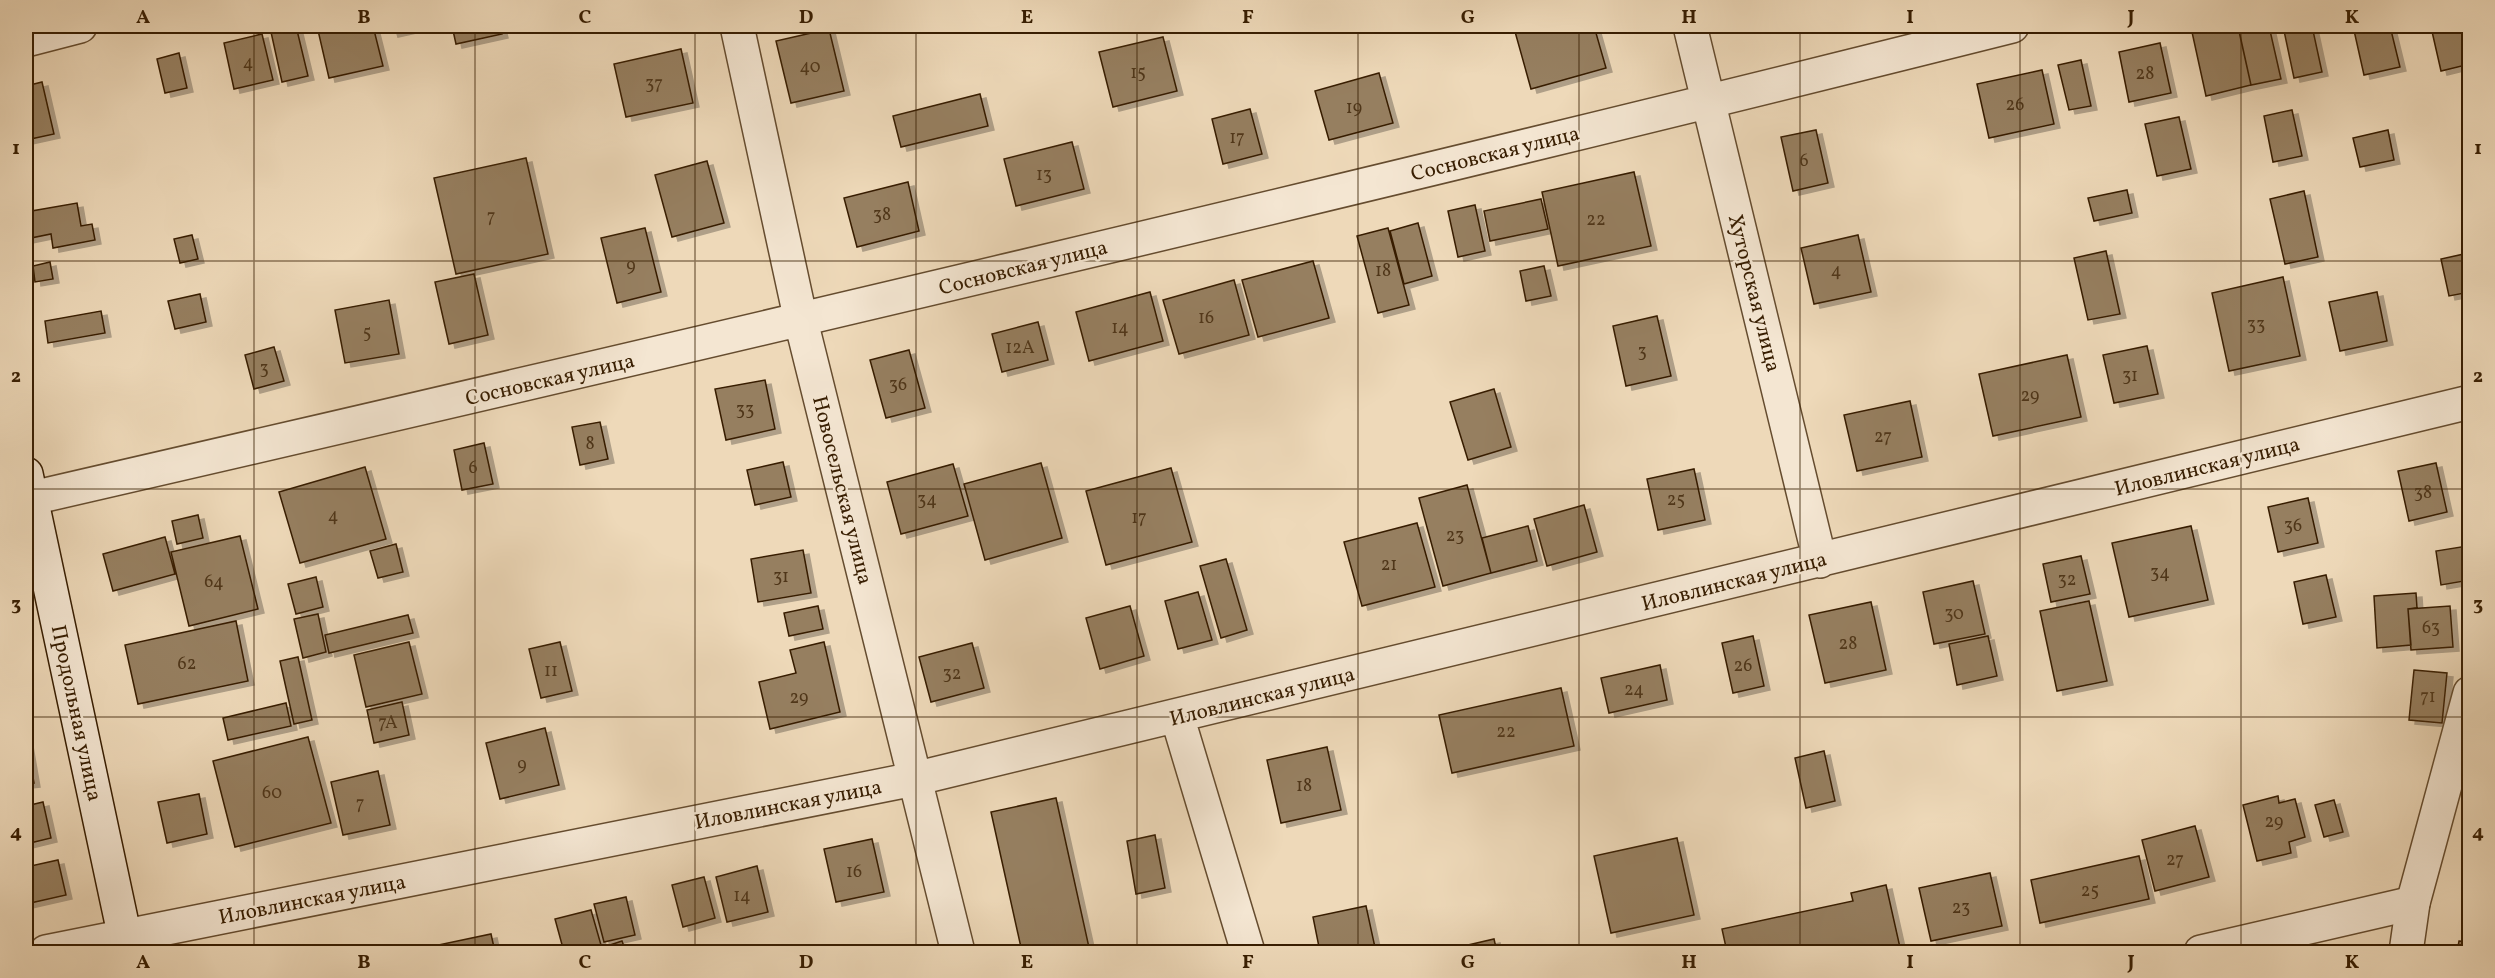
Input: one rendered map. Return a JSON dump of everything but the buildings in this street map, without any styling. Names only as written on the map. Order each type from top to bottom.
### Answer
[{"type":"street","points":[[26,40],[81,26]]},
{"type":"street","name":"Новосельская улица","points":[[737,26],[801,321],[958,952]]},
{"type":"street","name":"Хуторская улица","points":[[1690,26],[1820,561]]},
{"type":"street","name":"Сосновская улица","points":[[28,486],[801,321],[1709,102],[2012,26]]},
{"type":"street","name":"Иловлинская улица","points":[[46,952],[126,944],[914,779],[2469,402]]},
{"type":"street","name":"Продольная улица","points":[[28,486],[126,944]]},
{"type":"street","points":[[2406,952],[2414,903],[2469,693]]},
{"type":"street","points":[[1177,716],[1248,952]]},
{"type":"street","points":[[2201,952],[2414,903]]}]
